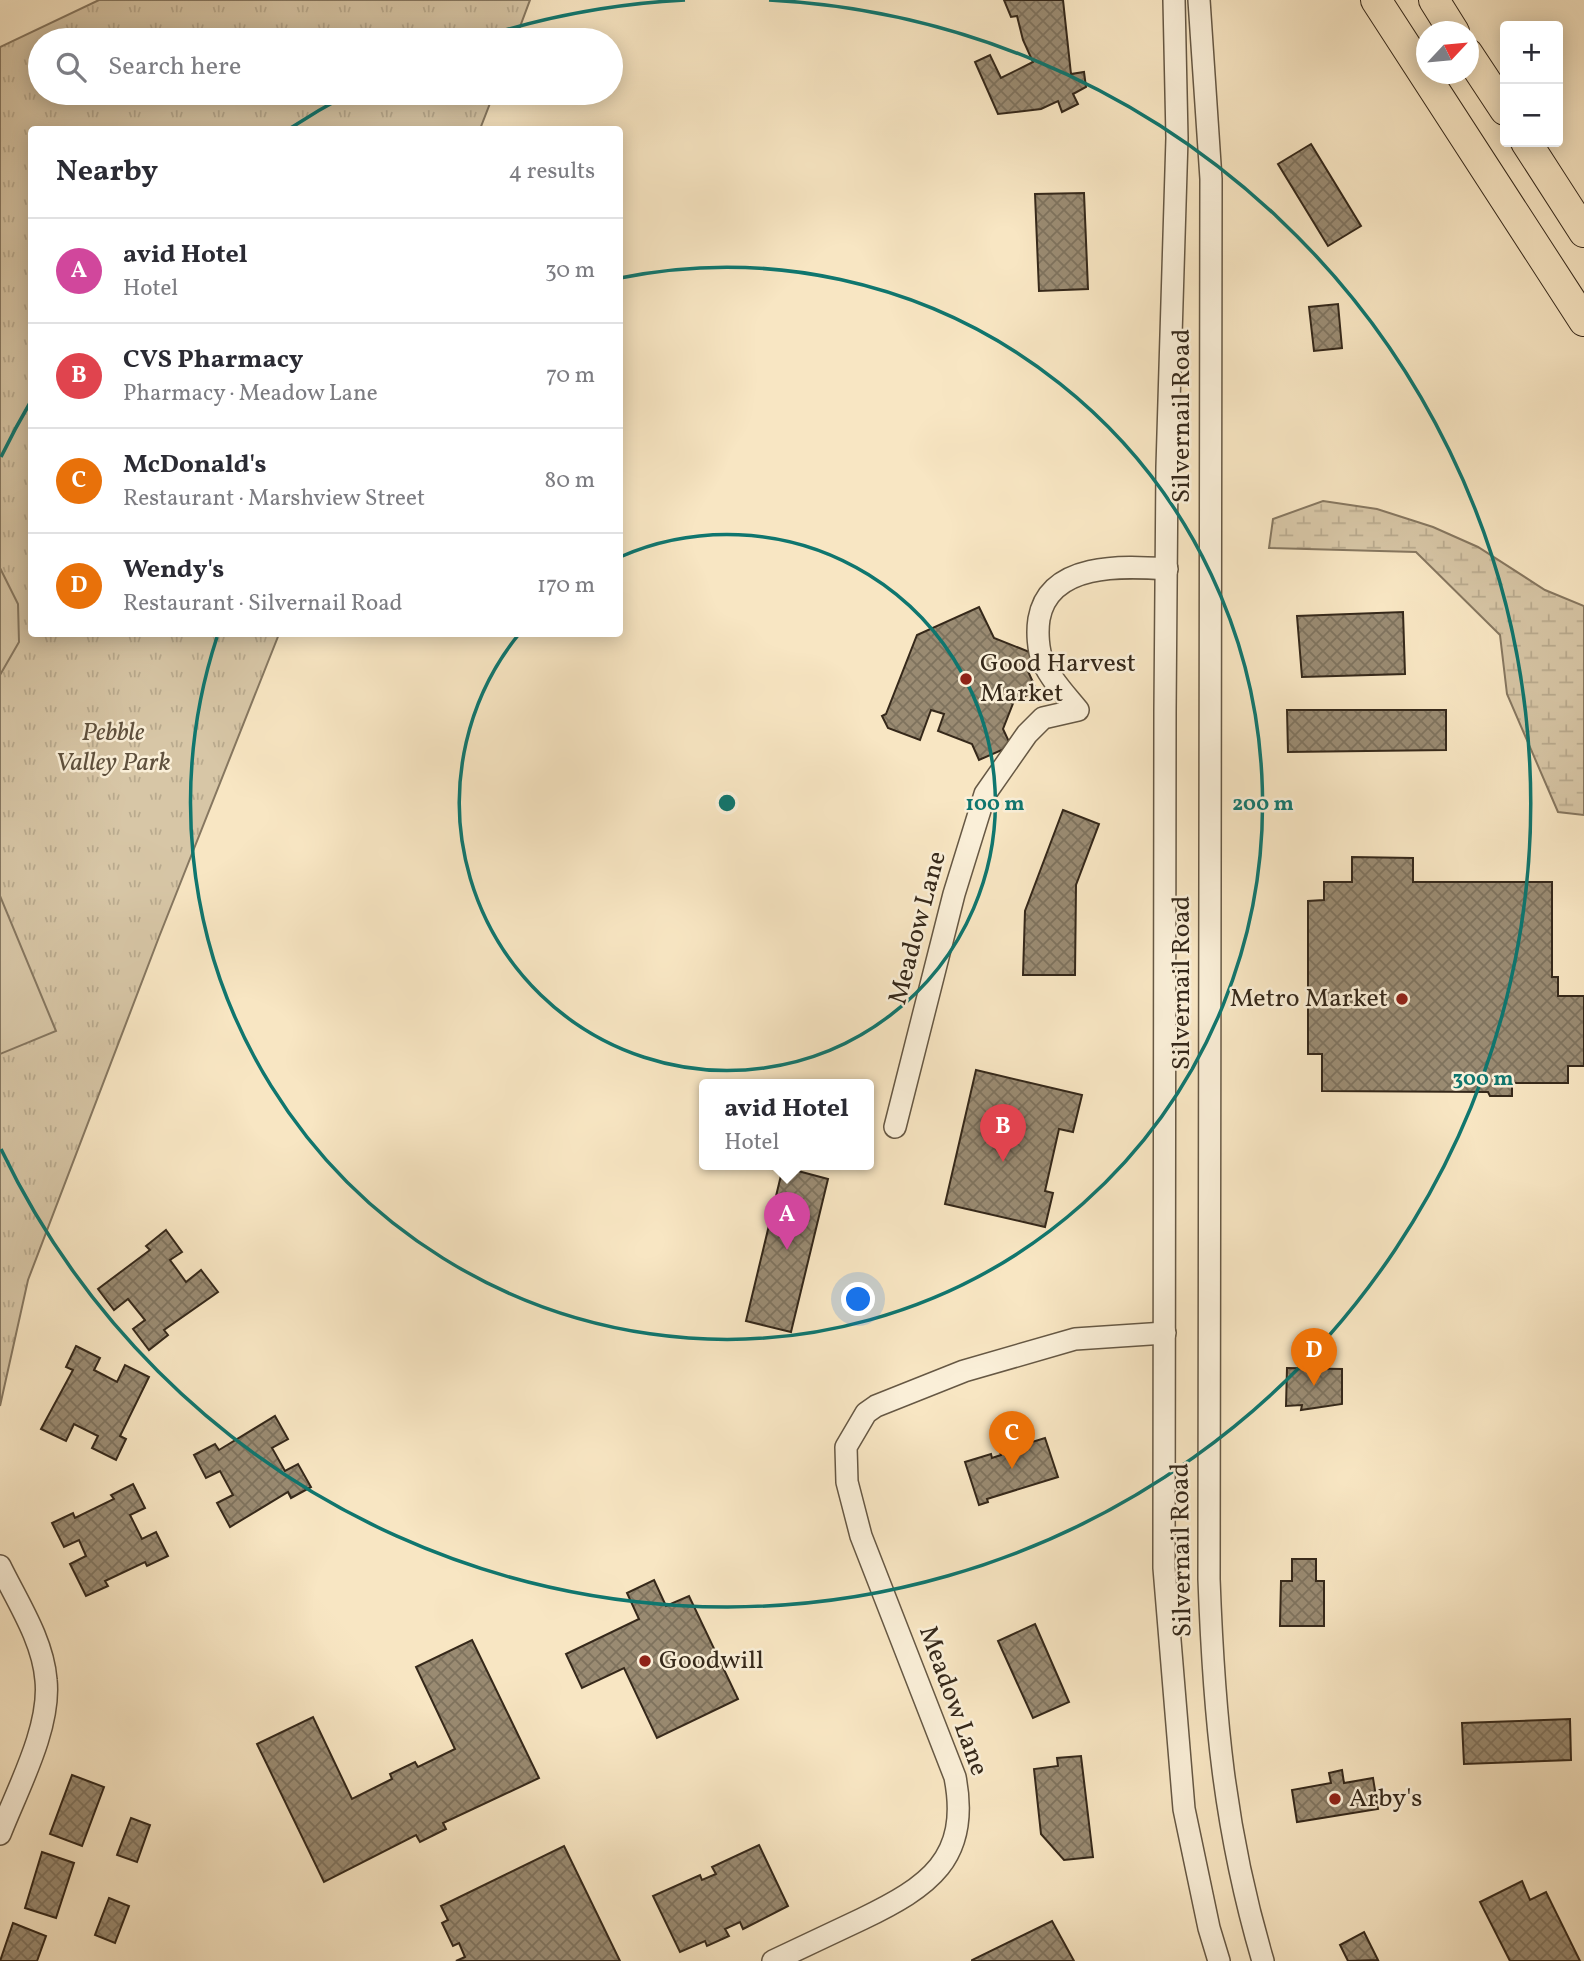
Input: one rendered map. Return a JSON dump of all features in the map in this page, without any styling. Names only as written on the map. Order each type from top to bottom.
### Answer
[{"type":"highway","points":[[1376,0],[1584,321]]},
{"type":"highway","points":[[1434,0],[1447,21]]},
{"type":"highway","points":[[1479,71],[1500,102]]},
{"type":"highway","points":[[1528,147],[1584,232]]},
{"type":"highway","points":[[1559,194],[1584,226]]},
{"type":"street","name":"Silvernail Road","points":[[1174,0],[1177,138],[1167,569],[1164,1567],[1184,1809],[1206,1917],[1219,1961]]},
{"type":"street","name":"Silvernail Road","points":[[1199,0],[1211,179],[1209,1579],[1214,1703],[1222,1779],[1232,1840],[1263,1961]]},
{"type":"street","name":"Meadow Lane","points":[[895,1126],[954,894],[985,794],[1027,734],[1043,718],[1077,710],[1042,660],[1038,629],[1046,598],[1078,574],[1123,566],[1167,569]]},
{"type":"street","name":"Meadow Lane","points":[[773,1961],[905,1898],[925,1884],[952,1849],[958,1823],[960,1800],[955,1777],[861,1536],[847,1482],[846,1447],[866,1413],[904,1394],[1012,1355],[1075,1339],[1165,1333]]},
{"type":"street","points":[[0,1566],[39,1648],[47,1695],[37,1738],[0,1834]]},
{"type":"green space","name":"Pebble Valley Park","points":[[99,0],[530,0],[520,28],[40,28]]},
{"type":"green space","name":"Pebble Valley Park","points":[[28,34],[28,105],[489,105],[481,126],[28,126],[28,637],[278,637],[159,937],[28,1280],[0,1406],[0,47]]},
{"type":"green space","points":[[1323,501],[1377,509],[1433,527],[1478,547],[1545,590],[1584,606],[1584,815],[1558,812],[1507,694],[1500,635],[1416,552],[1269,548],[1273,519]]},
{"type":"green space","points":[[0,568],[18,604],[19,642],[0,675]]},
{"type":"green space","points":[[0,896],[56,1031],[0,1054]]},
{"type":"building","points":[[1004,0],[1063,0],[1071,74],[1084,72],[1086,87],[1073,94],[1078,104],[1062,112],[1058,101],[1041,109],[998,114],[975,62],[990,55],[1001,78],[1033,62],[1023,40],[1017,16],[1011,17]]},
{"type":"building","points":[[1311,144],[1361,226],[1328,246],[1278,164]]},
{"type":"building","points":[[1084,193],[1088,289],[1039,291],[1035,194]]},
{"type":"building","points":[[1338,304],[1342,348],[1314,351],[1309,307]]},
{"type":"building","name":"Good Harvest Market","points":[[979,607],[994,638],[1032,653],[1026,667],[1037,691],[1014,701],[1003,729],[1011,746],[979,760],[972,744],[938,731],[944,714],[931,710],[920,740],[888,728],[882,716],[886,714],[917,635]]},
{"type":"building","points":[[1403,612],[1405,674],[1302,677],[1297,616]]},
{"type":"building","points":[[1287,710],[1446,710],[1446,750],[1288,752]]},
{"type":"building","points":[[1063,810],[1099,824],[1076,885],[1075,975],[1023,975],[1025,911]]},
{"type":"building","points":[[1352,857],[1413,858],[1413,882],[1552,882],[1552,977],[1558,977],[1558,996],[1584,996],[1584,1066],[1568,1066],[1568,1083],[1512,1083],[1512,1096],[1490,1096],[1488,1092],[1322,1091],[1322,1054],[1308,1054],[1308,901],[1324,900],[1324,882],[1352,882]]},
{"type":"building","points":[[976,1070],[1082,1095],[1073,1132],[1059,1129],[1045,1191],[1053,1193],[1045,1227],[945,1204]]},
{"type":"building","points":[[782,1170],[794,1170],[828,1179],[791,1332],[746,1321]]},
{"type":"building","points":[[166,1230],[182,1252],[170,1260],[186,1282],[201,1270],[218,1292],[164,1330],[168,1335],[149,1350],[133,1329],[145,1320],[128,1299],[114,1310],[98,1289],[150,1250],[146,1246]]},
{"type":"building","points":[[76,1346],[100,1358],[94,1370],[117,1382],[125,1365],[149,1377],[120,1436],[126,1439],[116,1460],[92,1448],[98,1436],[74,1424],[66,1441],[41,1429],[73,1370],[66,1367]]},
{"type":"building","points":[[1287,1368],[1342,1369],[1342,1404],[1301,1410],[1302,1405],[1286,1406]]},
{"type":"building","points":[[275,1416],[288,1439],[272,1448],[285,1471],[298,1464],[311,1487],[291,1498],[288,1492],[230,1527],[217,1503],[233,1495],[220,1471],[206,1478],[194,1455],[215,1444],[219,1450]]},
{"type":"building","points":[[1045,1438],[1058,1477],[987,1499],[988,1502],[979,1505],[965,1462],[991,1454],[992,1458],[1001,1455],[1000,1452]]},
{"type":"building","points":[[133,1484],[145,1508],[130,1515],[142,1539],[156,1532],[168,1556],[147,1566],[145,1562],[105,1581],[108,1586],[86,1596],[70,1564],[86,1556],[79,1540],[64,1547],[52,1523],[73,1513],[75,1518],[114,1499],[111,1495]]},
{"type":"building","points":[[1292,1559],[1316,1559],[1316,1581],[1324,1581],[1324,1626],[1280,1626],[1281,1581],[1292,1581]]},
{"type":"building","name":"Goodwill","points":[[654,1580],[666,1606],[689,1596],[738,1699],[657,1738],[624,1668],[582,1688],[566,1654],[639,1619],[627,1593]]},
{"type":"building","points":[[1035,1624],[1069,1702],[1033,1718],[998,1641]]},
{"type":"building","points":[[472,1640],[539,1778],[443,1823],[446,1829],[420,1842],[416,1835],[324,1882],[257,1744],[313,1717],[352,1799],[392,1779],[390,1774],[415,1762],[418,1767],[455,1749],[416,1667]]},
{"type":"building","points":[[1570,1719],[1571,1760],[1464,1764],[1462,1723]]},
{"type":"building","points":[[1081,1756],[1093,1857],[1064,1860],[1041,1834],[1034,1769],[1058,1766],[1057,1758]]},
{"type":"building","name":"Arby's","points":[[1342,1770],[1344,1783],[1373,1778],[1378,1809],[1297,1822],[1292,1790],[1331,1783],[1329,1773]]},
{"type":"building","points":[[72,1775],[104,1787],[82,1846],[50,1834]]},
{"type":"building","points":[[131,1818],[150,1825],[137,1862],[117,1855]]},
{"type":"building","points":[[759,1845],[788,1906],[743,1929],[740,1922],[725,1929],[729,1936],[707,1946],[705,1941],[680,1952],[653,1896],[700,1875],[702,1880],[716,1874],[712,1867]]},
{"type":"building","points":[[564,1846],[620,1961],[456,1961],[465,1957],[459,1943],[453,1946],[442,1923],[448,1920],[441,1906]]},
{"type":"building","points":[[42,1852],[74,1863],[56,1918],[25,1908]]},
{"type":"building","points":[[1522,1881],[1530,1900],[1546,1892],[1580,1961],[1510,1961],[1480,1902]]},
{"type":"building","points":[[109,1898],[129,1906],[115,1943],[95,1935]]},
{"type":"building","points":[[1052,1921],[1074,1961],[972,1961],[972,1960]]},
{"type":"building","points":[[13,1923],[46,1936],[37,1961],[0,1961]]},
{"type":"building","points":[[1364,1932],[1378,1960],[1348,1961],[1340,1945]]},
{"type":"place","name":"Good Harvest Market","points":[[966,679]]},
{"type":"place","name":"Metro Market","points":[[1402,999]]},
{"type":"place","name":"CVS Pharmacy","points":[[1003,1162]]},
{"type":"place","name":"avid Hotel","points":[[787,1250]]},
{"type":"place","name":"Wendy's","points":[[1314,1386]]},
{"type":"place","name":"McDonald's","points":[[1012,1469]]},
{"type":"place","name":"Goodwill","points":[[645,1661]]},
{"type":"place","name":"Arby's","points":[[1335,1799]]}]
